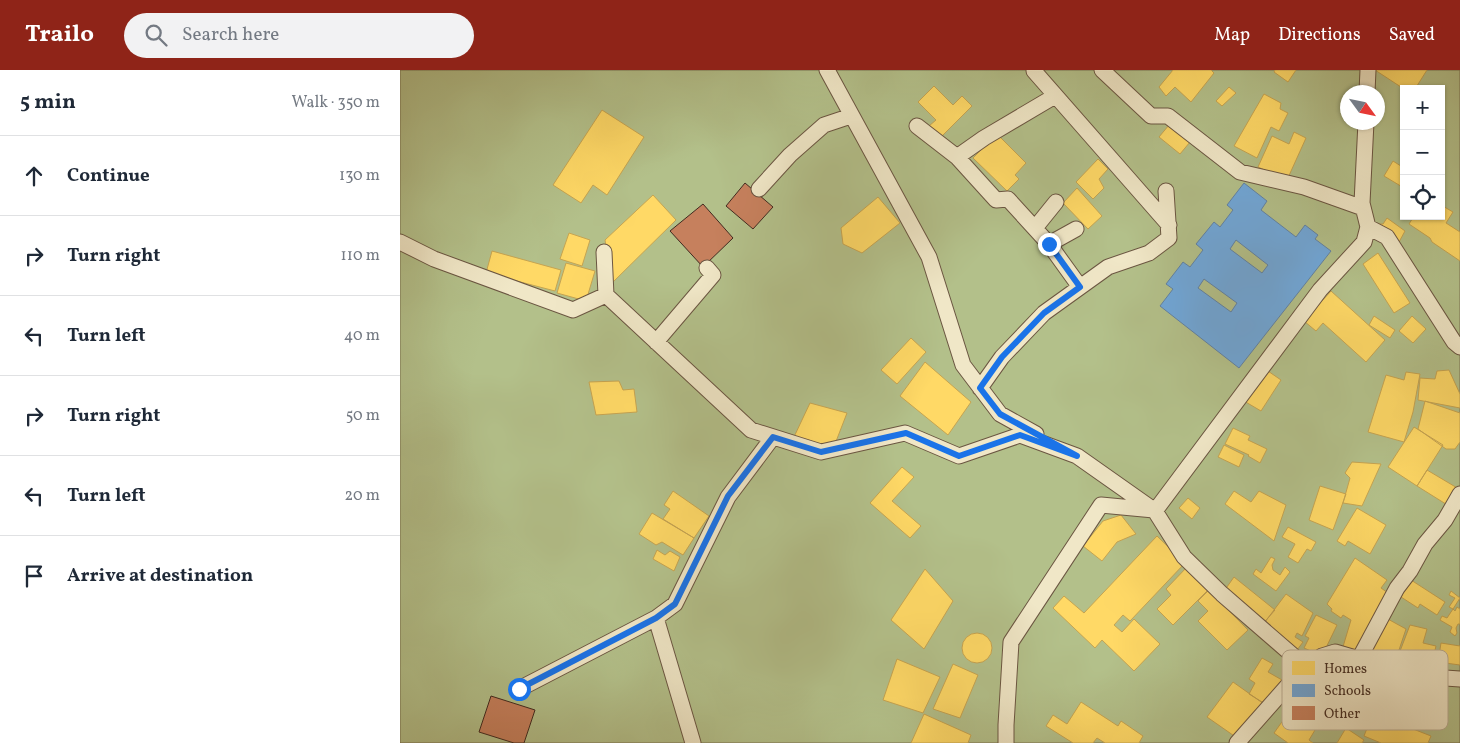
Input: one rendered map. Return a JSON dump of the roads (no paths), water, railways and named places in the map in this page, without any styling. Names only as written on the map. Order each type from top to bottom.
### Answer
[{"type":"street","points":[[828,70],[851,116],[929,257],[963,365],[1000,414],[1077,456],[1155,511],[1184,557],[1222,594],[1287,650]]},
{"type":"street","points":[[1102,70],[1151,116],[1168,116],[1240,172],[1304,186],[1363,208]]},
{"type":"street","points":[[1367,85],[1368,70]]},
{"type":"street","points":[[1034,71],[1169,225]]},
{"type":"street","points":[[957,158],[984,138],[1055,96]]},
{"type":"street","points":[[759,189],[790,155],[824,125],[851,116]]},
{"type":"street","points":[[917,126],[957,158],[996,200],[1008,200],[1049,244],[1080,287]]},
{"type":"street","points":[[1155,511],[1320,290],[1364,242],[1368,227],[1362,203],[1366,130]]},
{"type":"street","points":[[980,388],[1002,357],[1044,313],[1108,267],[1149,253],[1169,238],[1166,191]]},
{"type":"street","points":[[1035,228],[1056,202]]},
{"type":"street","points":[[1368,227],[1386,237],[1454,342],[1460,347]]},
{"type":"street","points":[[1049,244],[1076,229]]},
{"type":"street","points":[[400,242],[434,259],[573,310],[606,295]]},
{"type":"street","points":[[604,252],[606,295],[751,430],[821,452],[906,433],[959,456],[1020,435],[1077,456]]},
{"type":"street","points":[[656,342],[713,274],[707,268]]},
{"type":"street","points":[[519,689],[656,618],[675,604],[728,496],[773,437]]},
{"type":"street","points":[[1364,650],[1397,588],[1410,571],[1425,544],[1458,502]]},
{"type":"street","points":[[1006,743],[1011,642],[1101,505],[1155,511]]},
{"type":"street","points":[[656,618],[693,743]]},
{"type":"street","points":[[1237,743],[1282,692]]}]
